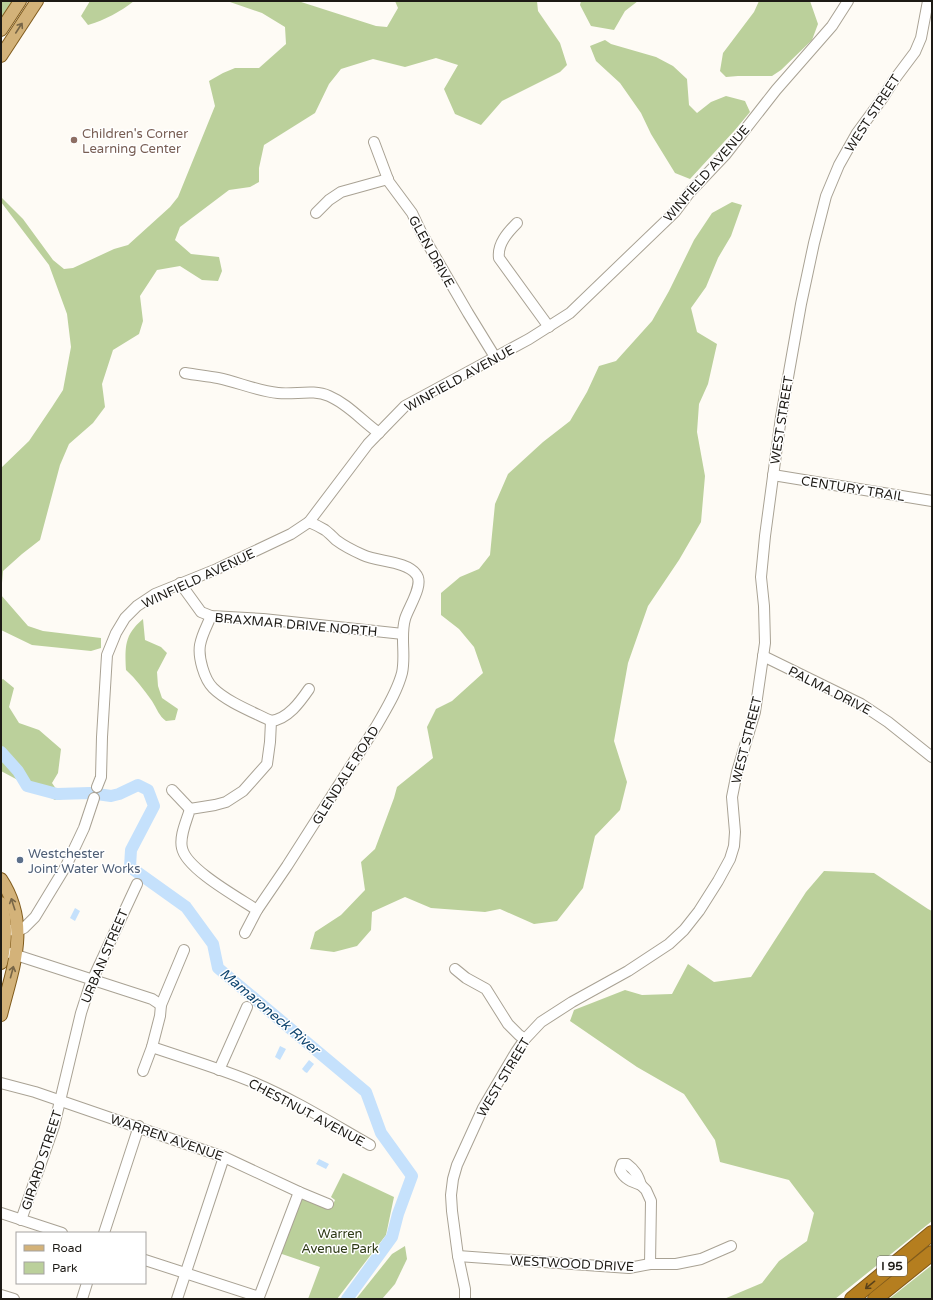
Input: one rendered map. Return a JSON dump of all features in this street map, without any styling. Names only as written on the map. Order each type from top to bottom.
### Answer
[{"type":"highway","name":"I 95","points":[[852,1299],[932,1233]]},
{"type":"highway","name":"I 95","points":[[875,1299],[932,1253]]},
{"type":"main road","points":[[1,30],[20,1]]},
{"type":"main road","points":[[1,56],[37,1]]},
{"type":"main road","points":[[1,879],[15,911],[18,931],[16,955],[1,1016]]},
{"type":"main road","points":[[1,903],[6,930],[1,963]]},
{"type":"street","name":"WINFIELD AVENUE","points":[[97,787],[101,777],[107,655],[116,633],[125,618],[136,606],[155,594],[168,590],[180,583],[259,550],[291,534],[309,522],[368,444],[405,406],[549,327],[575,308],[675,212],[690,192],[726,154],[776,90],[832,26],[848,1]]},
{"type":"street","name":"WEST STREET","points":[[465,1299],[466,1290],[458,1256],[451,1194],[457,1165],[483,1108],[525,1039],[541,1022],[572,1002],[628,971],[669,944],[684,930],[699,911],[730,859],[734,846],[735,832],[732,797],[737,772],[755,712],[765,643],[764,606],[761,577],[765,536],[781,417],[801,304],[826,196],[857,133],[918,46],[928,1]]},
{"type":"street","name":"GLEN DRIVE","points":[[374,142],[388,179],[412,213],[422,234],[495,357]]},
{"type":"street","points":[[316,213],[329,200],[341,192],[388,179]]},
{"type":"street","points":[[517,223],[501,244],[498,253],[499,258],[549,327]]},
{"type":"street","points":[[185,373],[217,378],[247,385],[255,389],[278,393],[315,392],[329,396],[343,403],[379,432]]},
{"type":"street","name":"CENTURY TRAIL","points":[[773,475],[932,500]]},
{"type":"street","name":"GLENDALE ROAD","points":[[245,933],[257,910],[287,866],[377,725],[398,686],[404,657],[403,634],[405,618],[419,583],[417,575],[411,569],[364,556],[342,544],[326,530],[309,522]]},
{"type":"street","name":"BRAXMAR DRIVE NORTH","points":[[180,583],[201,612],[211,616],[263,619],[403,634]]},
{"type":"street","points":[[211,616],[203,633],[200,646],[204,675],[212,688],[228,699],[271,721],[278,720],[291,711],[309,689]]},
{"type":"street","name":"PALMA DRIVE","points":[[763,656],[861,704],[888,722],[932,757]]},
{"type":"street","points":[[190,809],[226,802],[244,791],[267,764],[271,721]]},
{"type":"street","points":[[172,790],[190,809]]},
{"type":"street","points":[[6,930],[18,931],[24,928],[35,917],[66,866],[84,828],[94,798]]},
{"type":"street","points":[[190,809],[182,839],[182,848],[185,857],[203,874],[257,910]]},
{"type":"street","name":"URBAN STREET","points":[[60,1100],[81,1013],[92,980],[122,912],[137,884]]},
{"type":"street","points":[[143,1071],[152,1048],[160,1016],[161,1005],[184,950]]},
{"type":"street","points":[[4,951],[152,999],[161,1005]]},
{"type":"street","points":[[455,969],[466,978],[486,989],[508,1024],[525,1039]]},
{"type":"street","points":[[219,1070],[247,1007]]},
{"type":"street","name":"CHESTNUT AVENUE","points":[[152,1048],[255,1083],[282,1096],[370,1145]]},
{"type":"street","name":"WARREN AVENUE","points":[[1,1082],[139,1126],[224,1157],[328,1204]]},
{"type":"street","name":"GIRARD STREET","points":[[21,1220],[54,1126],[60,1100]]},
{"type":"street","points":[[104,1232],[139,1126]]},
{"type":"street","points":[[177,1299],[224,1157]]},
{"type":"street","points":[[641,1185],[646,1190],[651,1201],[650,1264]]},
{"type":"street","points":[[146,1260],[259,1297],[299,1192]]},
{"type":"street","points":[[1,1213],[59,1232]]},
{"type":"street","name":"WESTWOOD DRIVE","points":[[458,1256],[629,1268],[650,1264],[676,1264],[695,1260],[731,1246]]},
{"type":"street","points":[[82,1299],[87,1284]]},
{"type":"street","points":[[1,1295],[14,1299]]},
{"type":"green space","points":[[1,1],[14,1],[1,21]]},
{"type":"green space","points":[[90,1],[134,1],[112,15],[88,25],[81,16]]},
{"type":"green space","points":[[227,1],[298,1],[376,26],[387,27],[398,8],[395,1],[537,1],[538,11],[560,43],[567,65],[560,72],[502,101],[481,125],[455,114],[444,89],[458,65],[436,58],[405,67],[373,59],[341,69],[329,84],[315,113],[264,145],[259,168],[259,182],[250,187],[229,190],[180,227],[175,240],[191,254],[219,257],[222,271],[218,281],[202,280],[180,266],[157,270],[140,296],[143,321],[139,334],[113,350],[102,384],[105,407],[93,423],[69,444],[60,465],[40,540],[3,571],[1,595],[1,468],[29,441],[63,390],[71,347],[67,314],[49,265],[1,202],[1,197],[23,219],[53,260],[64,269],[73,268],[114,249],[128,245],[170,207],[178,197],[215,106],[209,81],[235,68],[259,68],[286,44],[285,27],[262,13]]},
{"type":"green space","points":[[581,1],[638,1],[625,11],[614,30],[591,26],[580,5]]},
{"type":"green space","points":[[759,1],[810,1],[818,24],[812,40],[781,70],[772,76],[726,77],[720,71],[723,53],[754,12]]},
{"type":"green space","points":[[605,40],[611,44],[656,57],[673,66],[687,79],[689,105],[697,113],[711,102],[726,96],[745,101],[750,112],[690,179],[675,173],[651,134],[641,113],[620,83],[596,61],[590,46]]},
{"type":"green space","points":[[732,202],[742,205],[731,236],[718,258],[706,287],[691,308],[697,332],[717,344],[708,384],[699,404],[697,432],[705,476],[701,522],[679,560],[648,606],[628,663],[614,741],[627,782],[620,810],[595,836],[583,888],[557,921],[534,924],[500,909],[485,912],[431,908],[405,897],[372,912],[371,930],[357,946],[334,952],[310,949],[315,932],[341,915],[365,890],[361,862],[375,849],[397,787],[433,758],[427,727],[436,709],[452,701],[483,673],[474,647],[459,629],[441,615],[441,593],[460,577],[479,569],[490,555],[495,504],[508,474],[543,442],[570,421],[587,392],[599,366],[616,361],[652,321],[669,291],[694,240],[712,213]]},
{"type":"green space","points":[[1,595],[28,626],[43,631],[101,638],[101,648],[91,651],[32,645],[1,630]]},
{"type":"green space","points":[[143,619],[145,640],[161,647],[167,653],[157,672],[158,686],[162,698],[178,709],[175,720],[166,721],[160,715],[143,689],[126,670],[126,648],[129,636],[132,630]]},
{"type":"green space","points":[[3,679],[14,688],[9,707],[19,723],[39,730],[61,749],[58,773],[52,783],[63,799],[55,800],[1,771],[1,680]]},
{"type":"green space","points":[[824,871],[874,873],[932,911],[932,1221],[835,1299],[724,1299],[762,1283],[779,1261],[807,1241],[814,1213],[789,1180],[720,1162],[715,1140],[684,1094],[637,1067],[570,1021],[574,1010],[625,990],[642,995],[672,994],[688,964],[714,982],[751,977],[806,892]]},
{"type":"green space","name":"Warren Avenue Park","points":[[343,1173],[394,1197],[386,1235],[337,1299],[308,1299],[320,1267],[279,1253],[300,1196],[331,1209],[335,1200],[331,1197]]},
{"type":"green space","points":[[405,1246],[407,1259],[395,1284],[382,1299],[356,1299],[392,1254]]},
{"type":"green space","points":[[932,1265],[932,1299],[889,1299]]},
{"type":"water","points":[[75,908],[80,911],[75,921],[70,918]]},
{"type":"water","points":[[280,1046],[286,1049],[280,1060],[275,1057]]},
{"type":"water","points":[[309,1060],[314,1064],[307,1073],[302,1069]]},
{"type":"water","points":[[319,1159],[329,1164],[326,1169],[316,1164]]},
{"type":"waterway","name":"Mamaroneck River","points":[[1,752],[18,771],[27,786],[57,794],[90,793],[111,796],[138,785],[148,790],[154,806],[131,850],[130,867],[186,907],[213,944],[218,968],[366,1092],[381,1133],[412,1176],[398,1214],[392,1237],[347,1299]]},
{"type":"place","name":"Children's Corner Learning Center","points":[[74,140]]},
{"type":"place","name":"Westchester Joint Water Works","points":[[20,860]]}]
